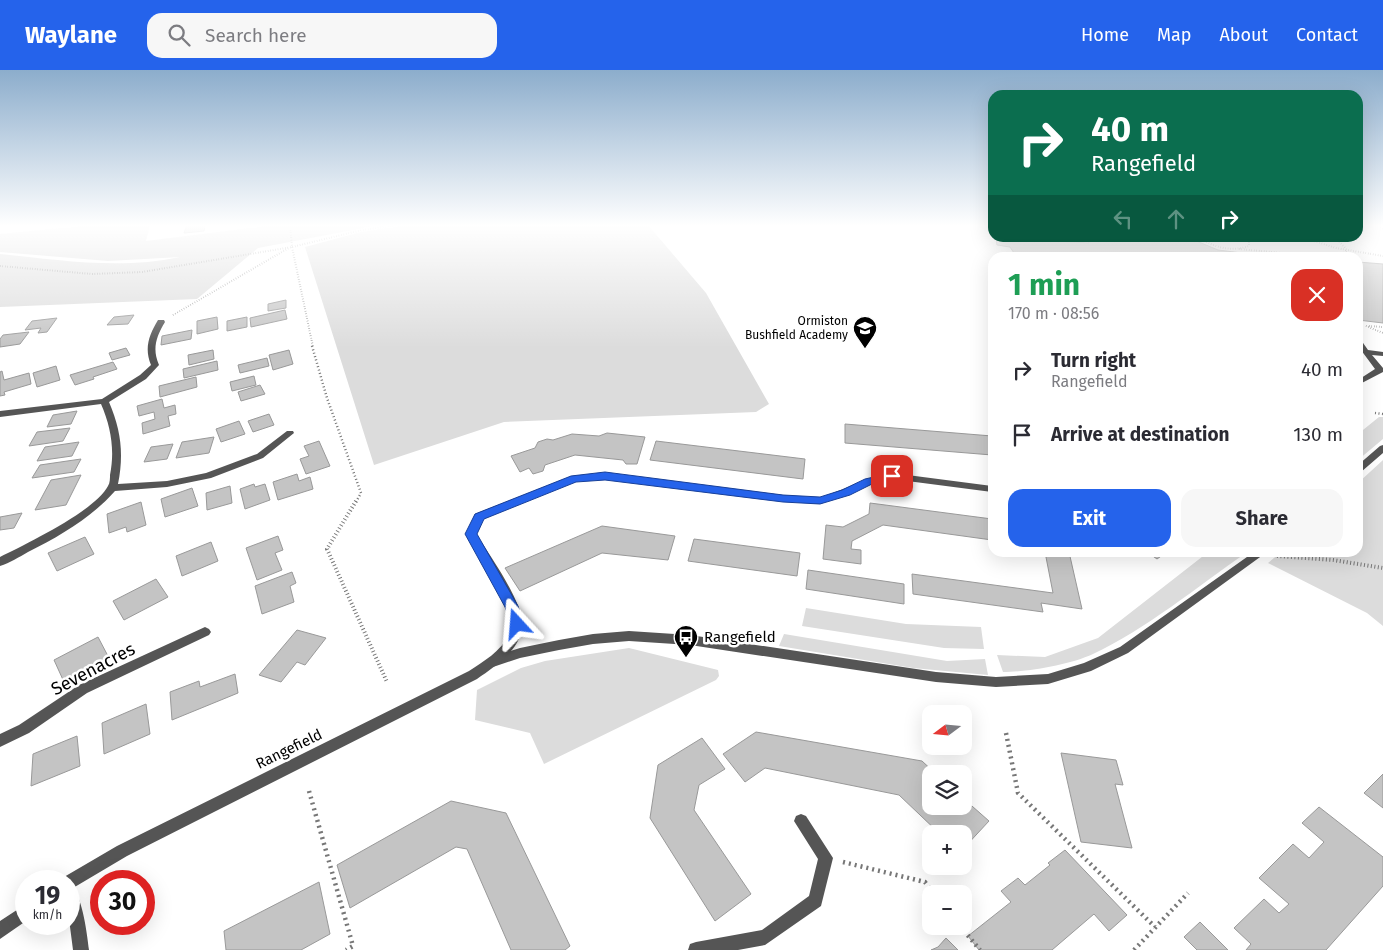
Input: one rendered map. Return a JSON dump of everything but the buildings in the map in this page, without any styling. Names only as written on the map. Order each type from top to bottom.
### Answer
[{"type":"street","points":[[0,414],[104,401],[144,377],[155,365],[150,355],[150,341],[161,322]]},
{"type":"street","points":[[1363,348],[1380,370],[1363,380]]},
{"type":"street","points":[[1366,352],[1383,354]]},
{"type":"street","points":[[0,562],[45,540],[94,506],[113,488],[118,460],[114,422],[104,401]]},
{"type":"street","points":[[113,488],[167,484],[208,476],[260,456],[290,433]]},
{"type":"street","points":[[1363,466],[1383,448]]},
{"type":"street","name":"Rangefield","points":[[80,875],[122,850],[473,675],[493,662],[510,644],[517,624],[512,606],[471,534],[479,517],[575,478],[605,476],[820,501],[869,482],[892,476],[988,488]]},
{"type":"street","points":[[493,662],[520,653],[559,645],[593,639],[629,636],[690,640],[936,677],[996,682],[1048,679],[1087,667],[1124,650],[1255,557]]},
{"type":"street","name":"Sevenacres","points":[[0,741],[24,729],[83,689],[205,632]]},
{"type":"street","points":[[696,950],[765,937],[816,901],[826,858],[801,821]]},
{"type":"street","points":[[0,930],[15,920]]},
{"type":"street","points":[[79,935],[81,950]]},
{"type":"path","points":[[1,266],[92,274],[142,272],[178,266]]},
{"type":"path","points":[[161,322],[259,266]]},
{"type":"path","points":[[296,266],[310,338],[327,398],[361,493],[327,549],[387,682]]},
{"type":"path","points":[[1383,327],[1366,326],[1383,333]]},
{"type":"path","points":[[1375,412],[1383,414]]},
{"type":"path","points":[[1302,557],[1383,568]]},
{"type":"path","points":[[1006,733],[1018,793],[1155,927]]},
{"type":"path","points":[[309,791],[353,946],[346,950]]},
{"type":"path","points":[[826,858],[925,882],[927,885]]},
{"type":"path","points":[[1134,950],[1188,893]]},
{"type":"path","points":[[968,935],[980,950]]},
{"type":"shaded area","points":[[0,266],[236,266],[197,299],[0,307]]},
{"type":"shaded area","points":[[311,266],[683,266],[706,293],[769,404],[756,412],[504,422],[374,465]]},
{"type":"shaded area","points":[[1379,417],[1383,417],[1383,439],[1363,456],[1363,430]]},
{"type":"shaded area","points":[[1383,460],[1383,626],[1367,613],[1268,563],[1275,557],[1363,557],[1363,478]]},
{"type":"shaded area","points":[[1202,557],[1240,557],[1152,620],[1093,654],[1048,667],[1003,672],[997,655],[1045,657],[1098,638]]},
{"type":"shaded area","points":[[806,608],[906,624],[981,627],[984,649],[944,648],[802,626]]},
{"type":"shaded area","points":[[784,634],[947,661],[985,659],[988,675],[913,668],[779,646]]},
{"type":"shaded area","points":[[629,648],[718,670],[719,676],[716,680],[544,764],[530,733],[475,720],[477,690],[521,668],[545,661]]},
{"type":"place","name":"Ormiston Bushfield Academy","points":[[865,349]]},
{"type":"place","name":"Rangefield","points":[[686,658]]},
{"type":"route","points":[[517,624],[512,606],[490,564],[471,534],[479,517],[575,478],[605,476],[820,501],[869,482],[892,476]]}]
